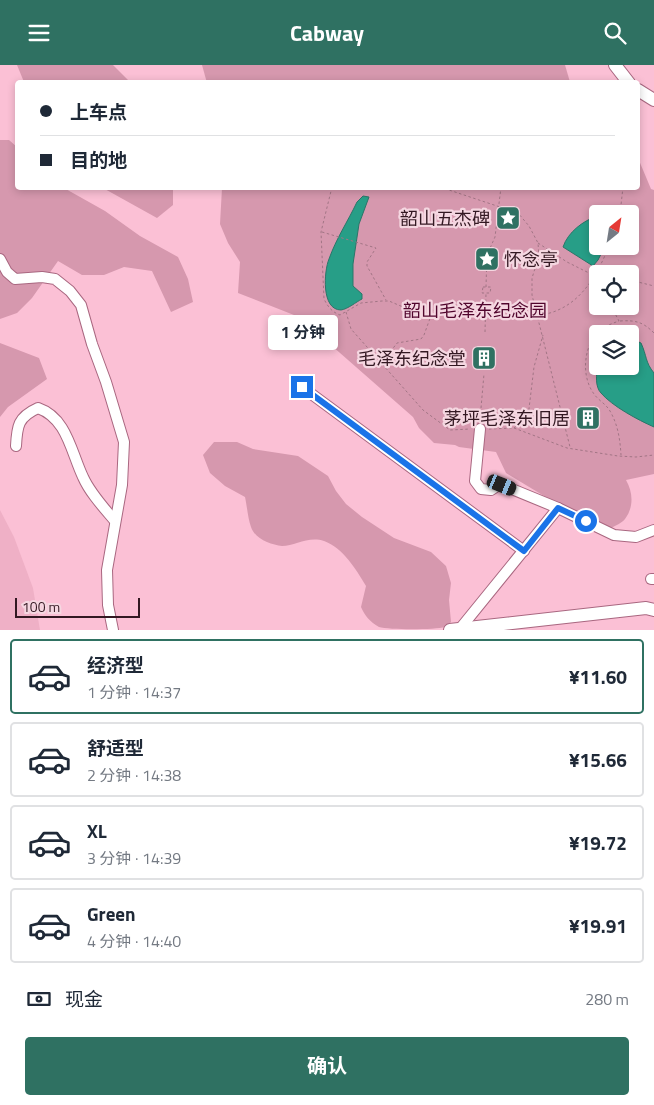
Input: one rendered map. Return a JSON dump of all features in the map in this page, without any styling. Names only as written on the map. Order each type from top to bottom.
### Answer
[{"type":"main road","points":[[615,65],[627,80]]},
{"type":"main road","points":[[640,91],[654,101]]},
{"type":"main road","points":[[456,629],[646,608],[654,610]]},
{"type":"street","points":[[0,259],[7,272],[15,279],[42,277],[55,279],[70,291],[81,305],[92,345],[106,382],[124,442],[122,485],[106,570],[108,605],[113,630]]},
{"type":"street","points":[[302,387],[524,551]]},
{"type":"street","points":[[16,446],[17,427],[26,413],[38,408],[48,412],[62,427],[83,479],[115,521]]},
{"type":"street","points":[[480,429],[475,481],[481,489],[491,490],[496,486],[502,485],[558,508],[614,535],[636,537],[654,530]]},
{"type":"street","points":[[456,629],[524,551],[558,508]]},
{"type":"path","points":[[331,190],[321,232],[324,299],[328,307],[334,313],[340,315],[361,303],[386,301],[413,309],[430,307],[433,310],[421,339],[397,343],[388,355],[371,350]]},
{"type":"path","points":[[449,190],[518,213],[529,226],[538,243],[539,255],[532,278],[532,295],[570,448]]},
{"type":"path","points":[[486,293],[482,293],[483,287],[486,287],[487,255],[495,237],[500,190]]},
{"type":"path","points":[[621,205],[623,190]]},
{"type":"path","points":[[321,232],[376,247],[367,266],[386,301]]},
{"type":"path","points":[[538,243],[567,262],[589,273]]},
{"type":"path","points":[[639,282],[654,286]]},
{"type":"path","points":[[538,317],[559,310],[579,297],[589,284]]},
{"type":"path","points":[[486,287],[491,287],[490,293],[486,293]]},
{"type":"path","points":[[485,332],[486,293]]},
{"type":"path","points":[[346,312],[351,329],[413,400],[434,419],[450,430],[514,428],[570,448],[621,456],[654,455]]},
{"type":"path","points":[[616,315],[619,321]]},
{"type":"path","points":[[621,456],[620,436],[609,410],[593,393],[587,377],[586,354],[593,338],[602,329],[619,321],[636,320],[654,333]]},
{"type":"path","points":[[514,428],[528,417],[534,367],[543,334]]},
{"type":"path","points":[[481,408],[484,374]]},
{"type":"shaded area","points":[[363,196],[369,197],[359,224],[353,264],[353,286],[362,294],[362,299],[341,310],[330,304],[327,297],[325,280],[327,265],[357,202]]},
{"type":"shaded area","points":[[589,220],[589,255],[600,255],[594,265],[563,247],[568,237]]},
{"type":"shaded area","points":[[639,342],[641,343],[654,373],[654,427],[618,408],[606,398],[599,390],[596,376],[639,375]]},
{"type":"shaded area","points":[[0,510],[14,537],[33,588],[40,630],[0,630]]},
{"type":"green space","points":[[17,65],[113,65],[128,80],[23,80]]},
{"type":"green space","points":[[202,65],[565,65],[569,80],[206,80]]},
{"type":"green space","points":[[0,140],[9,140],[15,145],[15,190],[68,190],[105,211],[140,236],[178,257],[188,279],[193,302],[171,312],[152,271],[124,267],[104,275],[82,275],[58,261],[32,298],[17,313],[0,319]]},
{"type":"green space","name":"韶山毛泽东纪念园","points":[[640,163],[651,189],[654,190],[654,474],[626,480],[631,494],[630,510],[624,520],[611,528],[569,511],[506,473],[496,452],[434,443],[419,428],[413,417],[299,317],[238,293],[240,262],[228,243],[220,224],[222,190],[640,190]]},
{"type":"green space","points":[[107,190],[173,190],[173,205],[157,218]]},
{"type":"green space","points":[[0,343],[39,358],[47,379],[8,407],[0,417]]},
{"type":"green space","points":[[214,442],[237,442],[253,449],[298,456],[328,476],[346,504],[362,517],[394,538],[431,552],[446,566],[451,583],[449,600],[451,622],[445,627],[432,629],[379,627],[368,619],[361,607],[366,586],[343,554],[331,544],[318,540],[307,540],[282,546],[268,543],[256,535],[251,527],[245,497],[225,486],[210,473],[203,455]]},
{"type":"place","name":"韶山五杰碑","points":[[508,218]]},
{"type":"place","name":"怀念亭","points":[[487,259]]},
{"type":"place","name":"毛泽东纪念堂","points":[[484,358]]},
{"type":"place","name":"茅坪毛泽东旧居","points":[[588,418]]},
{"type":"route","points":[[302,387],[524,551],[558,508],[586,521]]}]
